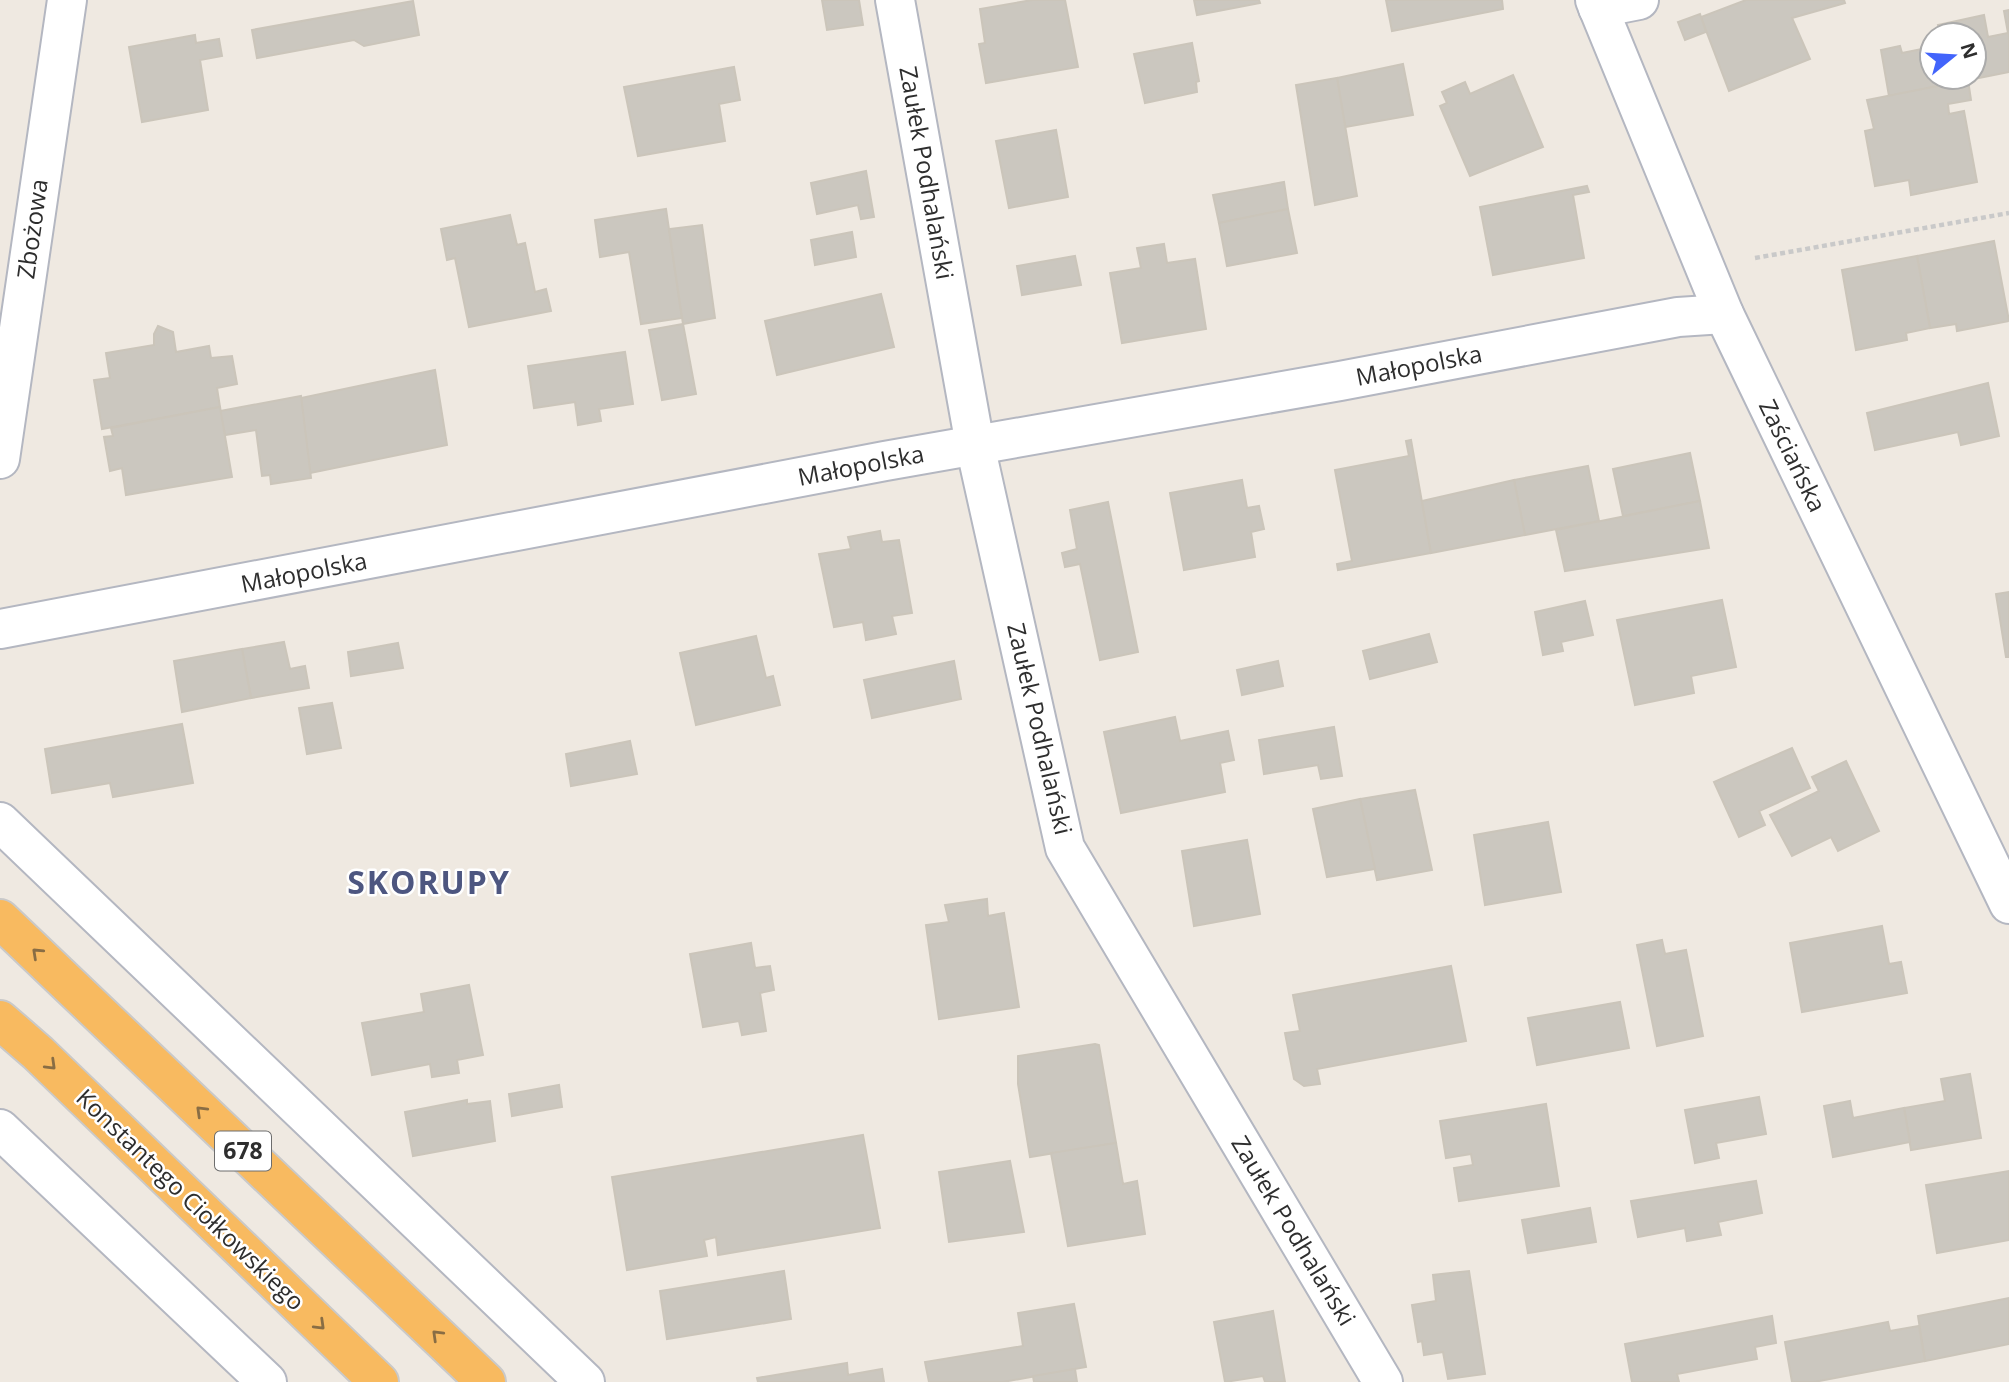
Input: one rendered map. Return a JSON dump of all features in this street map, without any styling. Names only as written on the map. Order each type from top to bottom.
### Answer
[{"type":"highway","name":"678","points":[[0,919],[486,1382]]},
{"type":"highway","name":"Konstantego Ciołkowskiego","points":[[0,1020],[38,1053],[379,1382]]},
{"type":"street","name":"Zbożowa","points":[[0,459],[67,0]]},
{"type":"street","name":"Zaułek Podhalański","points":[[895,0],[975,445],[1065,848],[1383,1382]]},
{"type":"street","points":[[1596,4],[1639,0]]},
{"type":"street","name":"Zaściańska","points":[[1596,4],[1724,314],[2009,904]]},
{"type":"street","name":"Małopolska","points":[[0,629],[975,445],[1340,382],[1678,317],[1724,314]]},
{"type":"street","points":[[0,822],[585,1382]]},
{"type":"street","points":[[0,1129],[267,1382]]},
{"type":"path","points":[[1703,267],[2009,213]]},
{"type":"building","points":[[822,0],[859,0],[863,25],[827,30]]},
{"type":"building","points":[[1032,0],[1065,0],[1078,67],[986,83],[979,44],[985,43],[980,9]]},
{"type":"building","points":[[1194,0],[1259,0],[1260,3],[1197,15]]},
{"type":"building","points":[[1386,0],[1502,0],[1503,9],[1392,31]]},
{"type":"building","points":[[1746,0],[1844,0],[1845,3],[1792,18],[1810,59],[1729,91],[1701,17]]},
{"type":"building","points":[[413,1],[419,35],[364,46],[354,40],[257,58],[252,30]]},
{"type":"building","points":[[2009,10],[2009,72],[1988,76],[1988,37],[2008,33],[2004,11]]},
{"type":"building","points":[[1700,14],[1706,32],[1685,40],[1678,22]]},
{"type":"building","points":[[1984,15],[1985,21],[1956,21]]},
{"type":"building","points":[[195,35],[196,43],[219,39],[222,56],[200,60],[208,110],[142,122],[129,47]]},
{"type":"building","points":[[1192,43],[1199,81],[1196,82],[1197,92],[1145,103],[1134,54]]},
{"type":"building","points":[[1900,46],[1902,53],[1918,50],[1918,90],[1889,96],[1881,50]]},
{"type":"building","points":[[1403,64],[1413,115],[1345,127],[1337,78]]},
{"type":"building","points":[[734,67],[740,100],[719,104],[725,141],[638,156],[624,87]]},
{"type":"building","points":[[1513,75],[1543,147],[1470,176],[1440,106],[1447,103],[1442,92],[1465,82],[1470,94]]},
{"type":"building","points":[[1337,78],[1357,196],[1315,205],[1296,85]]},
{"type":"building","points":[[1918,90],[1970,91],[1971,100],[1948,104],[1949,114],[1964,111],[1977,182],[1911,195],[1909,180],[1875,186],[1865,131],[1874,129],[1867,100]]},
{"type":"building","points":[[1056,130],[1068,197],[1009,208],[996,141]]},
{"type":"building","points":[[866,171],[874,217],[861,219],[858,205],[817,214],[811,183]]},
{"type":"building","points":[[1284,182],[1288,209],[1219,223],[1213,195]]},
{"type":"building","points":[[1587,186],[1589,192],[1573,195],[1584,258],[1493,275],[1480,207]]},
{"type":"building","points":[[666,209],[682,318],[641,324],[629,252],[600,257],[595,220]]},
{"type":"building","points":[[1288,209],[1297,253],[1227,266],[1219,223]]},
{"type":"building","points":[[510,215],[517,245],[525,243],[535,292],[546,289],[551,311],[469,327],[455,258],[447,260],[441,229]]},
{"type":"building","points":[[702,225],[715,318],[683,324],[669,229]]},
{"type":"building","points":[[852,232],[856,257],[815,265],[811,240]]},
{"type":"building","points":[[1994,241],[2009,321],[1957,331],[1956,324],[1930,328],[1917,256]]},
{"type":"building","points":[[1164,244],[1167,263],[1195,259],[1206,329],[1122,343],[1110,273],[1141,268],[1137,248]]},
{"type":"building","points":[[1075,256],[1081,285],[1022,295],[1017,266]]},
{"type":"building","points":[[1917,256],[1930,328],[1906,333],[1907,340],[1856,350],[1842,270]]},
{"type":"building","points":[[881,294],[894,347],[777,375],[765,321]]},
{"type":"building","points":[[683,324],[696,394],[662,400],[649,330]]},
{"type":"building","points":[[158,326],[173,332],[176,352],[209,346],[211,358],[232,356],[237,384],[217,388],[220,407],[102,429],[94,380],[110,378],[106,353],[154,345],[154,334]]},
{"type":"building","points":[[625,352],[633,404],[599,409],[601,421],[578,425],[575,402],[534,408],[528,366]]},
{"type":"building","points":[[435,370],[447,445],[310,473],[301,398]]},
{"type":"building","points":[[1988,383],[1999,436],[1961,445],[1958,432],[1875,450],[1867,413]]},
{"type":"building","points":[[301,396],[311,478],[271,484],[270,475],[262,476],[256,430],[225,435],[220,411]]},
{"type":"building","points":[[220,407],[232,477],[126,495],[122,468],[110,471],[104,437],[113,436],[111,428]]},
{"type":"building","points":[[1411,440],[1431,553],[1338,570],[1337,564],[1352,561],[1335,470],[1409,456],[1406,441]]},
{"type":"building","points":[[1690,453],[1700,501],[1623,516],[1613,469]]},
{"type":"building","points":[[1588,466],[1599,521],[1525,535],[1514,480]]},
{"type":"building","points":[[1242,480],[1247,508],[1259,506],[1264,529],[1251,532],[1255,557],[1184,570],[1170,493]]},
{"type":"building","points":[[1514,480],[1525,535],[1431,553],[1422,501]]},
{"type":"building","points":[[1700,501],[1709,548],[1565,571],[1556,530]]},
{"type":"building","points":[[1108,502],[1138,652],[1100,660],[1080,564],[1065,567],[1062,553],[1077,549],[1070,510]]},
{"type":"building","points":[[880,531],[882,542],[899,540],[912,613],[892,616],[896,634],[866,640],[863,622],[834,627],[819,554],[851,549],[848,537]]},
{"type":"building","points":[[2009,592],[2009,657],[2006,657],[1996,594]]},
{"type":"building","points":[[1722,600],[1736,667],[1691,676],[1694,693],[1635,705],[1617,620]]},
{"type":"building","points":[[1585,601],[1593,635],[1561,642],[1563,651],[1543,655],[1535,612]]},
{"type":"building","points":[[1429,634],[1437,662],[1370,679],[1363,651]]},
{"type":"building","points":[[756,636],[766,678],[773,676],[780,705],[696,725],[680,653]]},
{"type":"building","points":[[284,642],[290,669],[305,666],[309,688],[251,698],[242,649]]},
{"type":"building","points":[[398,643],[403,668],[351,676],[348,652]]},
{"type":"building","points":[[242,649],[251,698],[182,712],[174,661]]},
{"type":"building","points":[[954,661],[961,699],[872,718],[864,680]]},
{"type":"building","points":[[1278,661],[1283,686],[1242,695],[1237,670]]},
{"type":"building","points":[[332,703],[341,748],[307,754],[299,708]]},
{"type":"building","points":[[1175,717],[1180,741],[1228,731],[1234,760],[1220,763],[1225,792],[1121,813],[1104,732]]},
{"type":"building","points":[[182,724],[193,783],[113,797],[110,783],[52,793],[45,749]]},
{"type":"building","points":[[1334,727],[1342,776],[1321,779],[1318,765],[1264,774],[1259,740]]},
{"type":"building","points":[[630,741],[637,774],[571,786],[566,754]]},
{"type":"building","points":[[1792,748],[1810,788],[1759,811],[1765,825],[1739,837],[1714,782]]},
{"type":"building","points":[[1846,761],[1879,831],[1838,851],[1831,837],[1792,856],[1770,815],[1819,791],[1812,777]]},
{"type":"building","points":[[1415,790],[1432,870],[1377,880],[1360,799]]},
{"type":"building","points":[[1360,799],[1375,869],[1327,877],[1313,809]]},
{"type":"building","points":[[1548,822],[1561,892],[1485,905],[1474,835]]},
{"type":"building","points":[[1247,840],[1260,914],[1194,926],[1182,851]]},
{"type":"building","points":[[987,899],[988,916],[1004,913],[1019,1007],[939,1019],[926,925],[949,922],[945,905]]},
{"type":"building","points":[[1882,926],[1889,964],[1901,962],[1907,993],[1802,1012],[1790,943]]},
{"type":"building","points":[[1662,940],[1665,954],[1686,950],[1703,1036],[1657,1046],[1637,945]]},
{"type":"building","points":[[751,943],[755,968],[770,966],[774,990],[760,993],[766,1031],[742,1035],[739,1021],[703,1027],[690,954]]},
{"type":"building","points":[[1451,966],[1466,1041],[1317,1069],[1320,1084],[1304,1086],[1294,1079],[1285,1033],[1300,1031],[1293,995]]},
{"type":"building","points":[[469,985],[483,1055],[457,1060],[459,1073],[432,1077],[430,1064],[372,1075],[362,1023],[424,1012],[421,994]]},
{"type":"building","points":[[1620,1002],[1629,1048],[1537,1065],[1528,1018]]},
{"type":"building","points":[[1099,1045],[1116,1143],[1030,1157],[1018,1084],[1018,1056]]},
{"type":"building","points":[[1970,1074],[1981,1138],[1911,1150],[1904,1108],[1945,1101],[1941,1079]]},
{"type":"building","points":[[559,1085],[562,1107],[512,1116],[509,1094]]},
{"type":"building","points":[[1759,1097],[1766,1134],[1716,1143],[1719,1158],[1695,1163],[1685,1110]]},
{"type":"building","points":[[467,1100],[467,1104],[490,1101],[495,1141],[413,1156],[405,1112]]},
{"type":"building","points":[[1850,1101],[1853,1118],[1904,1108],[1910,1142],[1833,1157],[1824,1106]]},
{"type":"building","points":[[1546,1104],[1559,1186],[1459,1201],[1454,1168],[1473,1165],[1471,1154],[1446,1158],[1440,1121]]},
{"type":"building","points":[[863,1135],[880,1228],[718,1255],[716,1237],[704,1240],[707,1256],[627,1270],[612,1177]]},
{"type":"building","points":[[1116,1143],[1123,1184],[1137,1181],[1145,1234],[1068,1246],[1051,1153]]},
{"type":"building","points":[[1010,1161],[1024,1232],[949,1242],[939,1172]]},
{"type":"building","points":[[2009,1171],[2009,1240],[1937,1253],[1926,1185]]},
{"type":"building","points":[[1756,1181],[1762,1213],[1718,1222],[1721,1235],[1687,1241],[1685,1228],[1638,1237],[1631,1201]]},
{"type":"building","points":[[1590,1208],[1596,1242],[1528,1253],[1522,1220]]},
{"type":"building","points":[[784,1271],[791,1319],[667,1339],[660,1291]]},
{"type":"building","points":[[1469,1271],[1485,1374],[1448,1379],[1443,1352],[1424,1355],[1422,1341],[1418,1342],[1412,1305],[1436,1301],[1433,1275]]},
{"type":"building","points":[[2009,1298],[2009,1344],[1925,1361],[1918,1316]]},
{"type":"building","points":[[1074,1304],[1086,1367],[1003,1382],[929,1382],[925,1362],[1023,1346],[1018,1313]]},
{"type":"building","points":[[1273,1311],[1285,1382],[1265,1382],[1263,1376],[1225,1382],[1214,1322]]},
{"type":"building","points":[[1772,1316],[1776,1343],[1755,1347],[1757,1359],[1677,1374],[1679,1382],[1632,1382],[1625,1344]]},
{"type":"building","points":[[1888,1322],[1890,1331],[1919,1326],[1925,1361],[1814,1382],[1792,1382],[1785,1342]]},
{"type":"building","points":[[847,1363],[848,1375],[882,1369],[884,1382],[758,1382],[757,1378]]},
{"type":"building","points":[[1075,1369],[1077,1382],[1034,1382],[1033,1376]]},
{"type":"district","name":"SKORUPY","points":[[429,883]]}]
